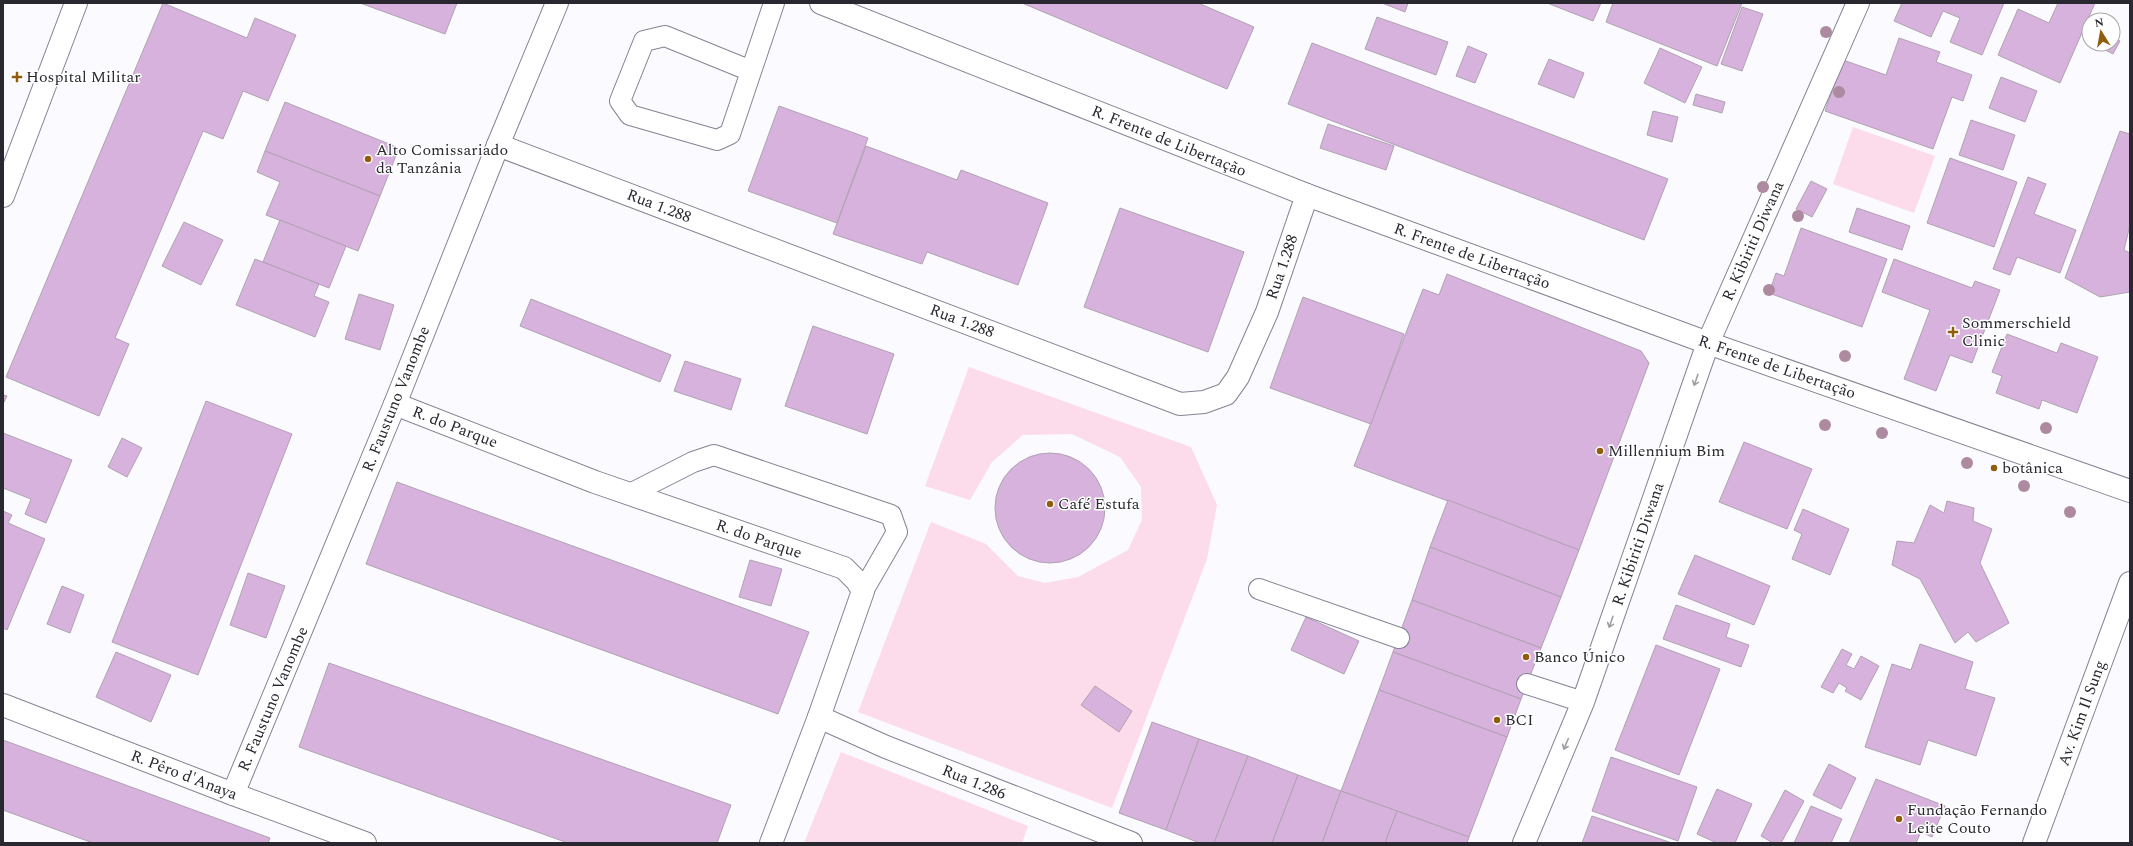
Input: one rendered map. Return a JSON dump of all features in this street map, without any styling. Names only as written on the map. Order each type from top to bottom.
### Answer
[{"type":"street","points":[[3,196],[76,3]]},
{"type":"street","name":"R. Faustuno Vanombe","points":[[233,794],[395,404],[498,145],[557,3]]},
{"type":"street","name":"R. Frente de Libertação","points":[[821,3],[1307,195],[1708,343],[2130,491]]},
{"type":"street","name":"R. Kibiriti Diwana","points":[[1524,843],[1583,702],[1708,343],[1858,3]]},
{"type":"street","name":"Rua 1.288","points":[[498,145],[1180,404],[1204,402],[1226,394],[1238,377],[1267,312],[1307,195]]},
{"type":"street","name":"R. do Parque","points":[[395,404],[630,494],[844,568],[857,581],[863,591]]},
{"type":"street","name":"Av. Kim Il Sung","points":[[2034,843],[2130,583]]},
{"type":"street","points":[[771,843],[863,591]]},
{"type":"street","name":"R. Pêro d'Anaya","points":[[3,705],[233,794],[365,843]]},
{"type":"street","name":"Rua 1.286","points":[[818,717],[893,750],[1131,843]]},
{"type":"lane","points":[[751,71],[665,36],[644,41],[620,101],[630,115],[717,140],[730,134],[774,3]]},
{"type":"lane","points":[[630,494],[693,462],[714,455],[890,515],[898,532],[863,591]]},
{"type":"lane","points":[[1259,589],[1399,638]]},
{"type":"lane","points":[[1527,684],[1583,702]]},
{"type":"shaded area","points":[[1853,127],[1935,156],[1914,213],[1833,184]]},
{"type":"shaded area","points":[[969,367],[1191,447],[1217,505],[1207,559],[1112,808],[858,712],[931,522],[986,544],[1018,576],[1045,583],[1078,577],[1128,550],[1142,520],[1141,487],[1120,457],[1072,434],[1023,435],[992,462],[970,500],[925,486]]},
{"type":"shaded area","points":[[841,752],[1028,826],[1022,843],[804,843]]},
{"type":"building","points":[[163,3],[247,38],[255,18],[296,35],[268,101],[243,91],[223,139],[203,131],[115,338],[129,344],[99,416],[6,377]]},
{"type":"building","points":[[360,3],[457,3],[445,34]]},
{"type":"building","points":[[1022,3],[1198,3],[1254,27],[1227,89]]},
{"type":"building","points":[[1382,3],[1408,3],[1405,12]]},
{"type":"building","points":[[1547,3],[1601,3],[1593,21]]},
{"type":"building","points":[[1613,3],[1742,3],[1717,66],[1606,22]]},
{"type":"building","points":[[1902,3],[2004,3],[1982,55],[1950,42],[1960,18],[1943,11],[1931,37],[1894,21]]},
{"type":"building","points":[[2058,3],[2095,3],[2091,12],[2081,12],[2081,35],[2060,83],[1998,55],[2018,9],[2049,23]]},
{"type":"building","points":[[1742,7],[1763,14],[1742,71],[1721,64]]},
{"type":"building","points":[[1377,17],[1448,42],[1436,75],[1365,49]]},
{"type":"building","points":[[1899,38],[1940,52],[1936,62],[1972,75],[1963,101],[1952,97],[1933,149],[1825,111],[1843,60],[1886,75]]},
{"type":"building","points":[[1312,43],[1668,179],[1644,240],[1288,104]]},
{"type":"building","points":[[1468,46],[1487,54],[1475,83],[1456,76]]},
{"type":"building","points":[[1660,48],[1702,67],[1685,103],[1644,83]]},
{"type":"building","points":[[1549,59],[1584,73],[1574,98],[1538,84]]},
{"type":"building","points":[[2001,77],[2037,91],[2025,122],[1989,108]]},
{"type":"building","points":[[1696,94],[1725,102],[1722,113],[1693,105]]},
{"type":"building","points":[[285,102],[399,148],[380,196],[265,151]]},
{"type":"building","points":[[779,106],[868,138],[837,223],[748,191]]},
{"type":"building","points":[[1653,111],[1678,117],[1672,142],[1647,135]]},
{"type":"building","points":[[1971,120],[2015,135],[2003,170],[1959,155]]},
{"type":"building","points":[[1328,124],[1394,146],[1386,170],[1320,148]]},
{"type":"building","points":[[2120,131],[2130,134],[2130,225],[2124,250],[2130,253],[2130,292],[2100,297],[2065,278]]},
{"type":"building","points":[[866,146],[957,180],[961,170],[1048,203],[1018,285],[927,252],[922,264],[833,234]]},
{"type":"building","points":[[265,151],[380,196],[358,251],[266,215],[280,182],[257,172]]},
{"type":"building","points":[[1950,158],[2017,182],[1994,247],[1927,223]]},
{"type":"building","points":[[2028,177],[2046,184],[2034,214],[2076,230],[2060,273],[2017,257],[2010,275],[1993,269]]},
{"type":"building","points":[[1811,181],[1827,189],[1812,217],[1796,209]]},
{"type":"building","points":[[1120,208],[1244,252],[1208,352],[1084,307]]},
{"type":"building","points":[[1857,208],[1910,226],[1902,250],[1849,232]]},
{"type":"building","points":[[280,220],[346,246],[329,288],[263,262]]},
{"type":"building","points":[[184,222],[223,240],[201,285],[162,266]]},
{"type":"building","points":[[1801,228],[1887,259],[1862,327],[1769,293],[1776,273],[1784,276]]},
{"type":"building","points":[[255,259],[319,284],[314,296],[329,302],[315,337],[236,305]]},
{"type":"building","name":"Sommerschield Clinic","points":[[1894,259],[1972,288],[1975,281],[2000,290],[1972,363],[1950,355],[1936,391],[1904,379],[1930,310],[1882,292]]},
{"type":"building","points":[[1447,274],[1641,351],[1649,363],[1579,550],[1354,466],[1423,289],[1439,295]]},
{"type":"building","points":[[359,294],[394,305],[380,350],[345,339]]},
{"type":"building","points":[[1303,297],[1404,334],[1371,424],[1270,388]]},
{"type":"building","points":[[531,299],[671,355],[660,382],[520,326]]},
{"type":"building","points":[[813,326],[894,354],[867,434],[785,406]]},
{"type":"building","points":[[2007,334],[2057,353],[2061,343],[2098,357],[2077,413],[2042,400],[2039,409],[1996,393],[2002,376],[1992,372]]},
{"type":"building","points":[[685,361],[741,379],[731,410],[674,391]]},
{"type":"building","points":[[3,395],[7,396],[3,404]]},
{"type":"building","points":[[206,401],[292,434],[198,675],[112,642]]},
{"type":"building","points":[[3,433],[72,460],[46,523],[25,514],[31,499],[3,488]]},
{"type":"building","points":[[122,438],[142,448],[127,477],[108,467]]},
{"type":"building","points":[[1744,442],[1812,469],[1787,529],[1719,502]]},
{"type":"building","name":"Café Estufa","points":[[1050,453],[1071,457],[1089,469],[1101,487],[1105,508],[1101,529],[1089,547],[1071,559],[1050,563],[1029,559],[1011,547],[999,529],[995,508],[999,487],[1011,469],[1029,457]]},
{"type":"building","points":[[397,482],[809,632],[778,714],[366,564]]},
{"type":"building","points":[[1448,500],[1579,550],[1561,597],[1430,547]]},
{"type":"building","points":[[1947,501],[1974,508],[1973,521],[1992,529],[1980,563],[2009,623],[1976,642],[1968,632],[1955,643],[1920,579],[1892,565],[1897,541],[1914,543],[1930,505],[1944,513]]},
{"type":"building","points":[[1803,509],[1849,529],[1830,575],[1792,559],[1802,534],[1794,530]]},
{"type":"building","points":[[3,511],[12,515],[8,523],[45,539],[7,630],[3,628]]},
{"type":"building","points":[[1430,547],[1561,597],[1541,648],[1412,600]]},
{"type":"building","points":[[1695,555],[1770,586],[1754,625],[1678,594]]},
{"type":"building","points":[[750,560],[782,569],[771,606],[739,597]]},
{"type":"building","points":[[248,573],[285,586],[266,638],[230,625]]},
{"type":"building","points":[[62,586],[84,595],[70,633],[47,624]]},
{"type":"building","points":[[1412,600],[1541,648],[1521,699],[1393,652]]},
{"type":"building","points":[[1676,605],[1730,624],[1726,637],[1749,645],[1741,667],[1663,639]]},
{"type":"building","points":[[1306,617],[1359,641],[1344,674],[1291,650]]},
{"type":"building","points":[[1920,644],[1973,662],[1965,689],[1995,698],[1976,756],[1928,740],[1920,765],[1865,747],[1892,664],[1911,670]]},
{"type":"building","points":[[1656,645],[1720,669],[1679,775],[1615,750]]},
{"type":"building","points":[[1842,649],[1852,654],[1846,665],[1854,669],[1861,656],[1879,666],[1861,700],[1845,691],[1847,688],[1839,683],[1833,693],[1821,687]]},
{"type":"building","points":[[116,652],[171,675],[151,722],[96,697]]},
{"type":"building","points":[[1393,652],[1521,699],[1507,737],[1379,690]]},
{"type":"building","points":[[329,663],[731,805],[717,843],[568,843],[299,747]]},
{"type":"building","points":[[1095,686],[1132,711],[1119,732],[1081,705]]},
{"type":"building","points":[[1379,690],[1507,737],[1469,837],[1341,791]]},
{"type":"building","points":[[1152,722],[1199,739],[1166,830],[1119,813]]},
{"type":"building","points":[[1199,739],[1248,756],[1214,843],[1200,843],[1166,830]]},
{"type":"building","points":[[3,740],[270,838],[268,843],[93,843],[3,810]]},
{"type":"building","points":[[1248,756],[1298,775],[1272,843],[1214,843]]},
{"type":"building","points":[[1611,757],[1697,787],[1678,841],[1592,811]]},
{"type":"building","points":[[1829,764],[1856,778],[1841,809],[1813,795]]},
{"type":"building","points":[[1298,775],[1341,791],[1322,843],[1272,843]]},
{"type":"building","name":"Fundação Fernando Leite Couto","points":[[1876,779],[1945,806],[1932,837],[1921,832],[1916,843],[1849,843]]},
{"type":"building","points":[[1717,789],[1752,804],[1735,843],[1717,843],[1697,834]]},
{"type":"building","points":[[1785,790],[1804,801],[1781,843],[1773,843],[1761,836]]},
{"type":"building","points":[[1341,791],[1397,811],[1385,843],[1322,843]]},
{"type":"building","points":[[1811,806],[1842,819],[1831,843],[1794,843]]},
{"type":"building","points":[[1397,811],[1469,837],[1467,843],[1385,843]]},
{"type":"building","points":[[1592,816],[1672,843],[1582,843]]},
{"type":"place","name":"Hospital Militar","points":[[17,77]]},
{"type":"place","name":"Alto Comissariado da Tanzânia","points":[[368,159]]},
{"type":"place","name":"Sommerschield Clinic","points":[[1953,332]]},
{"type":"place","name":"Millennium Bim","points":[[1600,451]]},
{"type":"place","name":"botânica","points":[[1994,468]]},
{"type":"place","name":"Café Estufa","points":[[1050,504]]},
{"type":"place","name":"Banco Único","points":[[1526,657]]},
{"type":"place","name":"BCI","points":[[1497,720]]},
{"type":"place","name":"Fundação Fernando Leite Couto","points":[[1899,819]]}]
